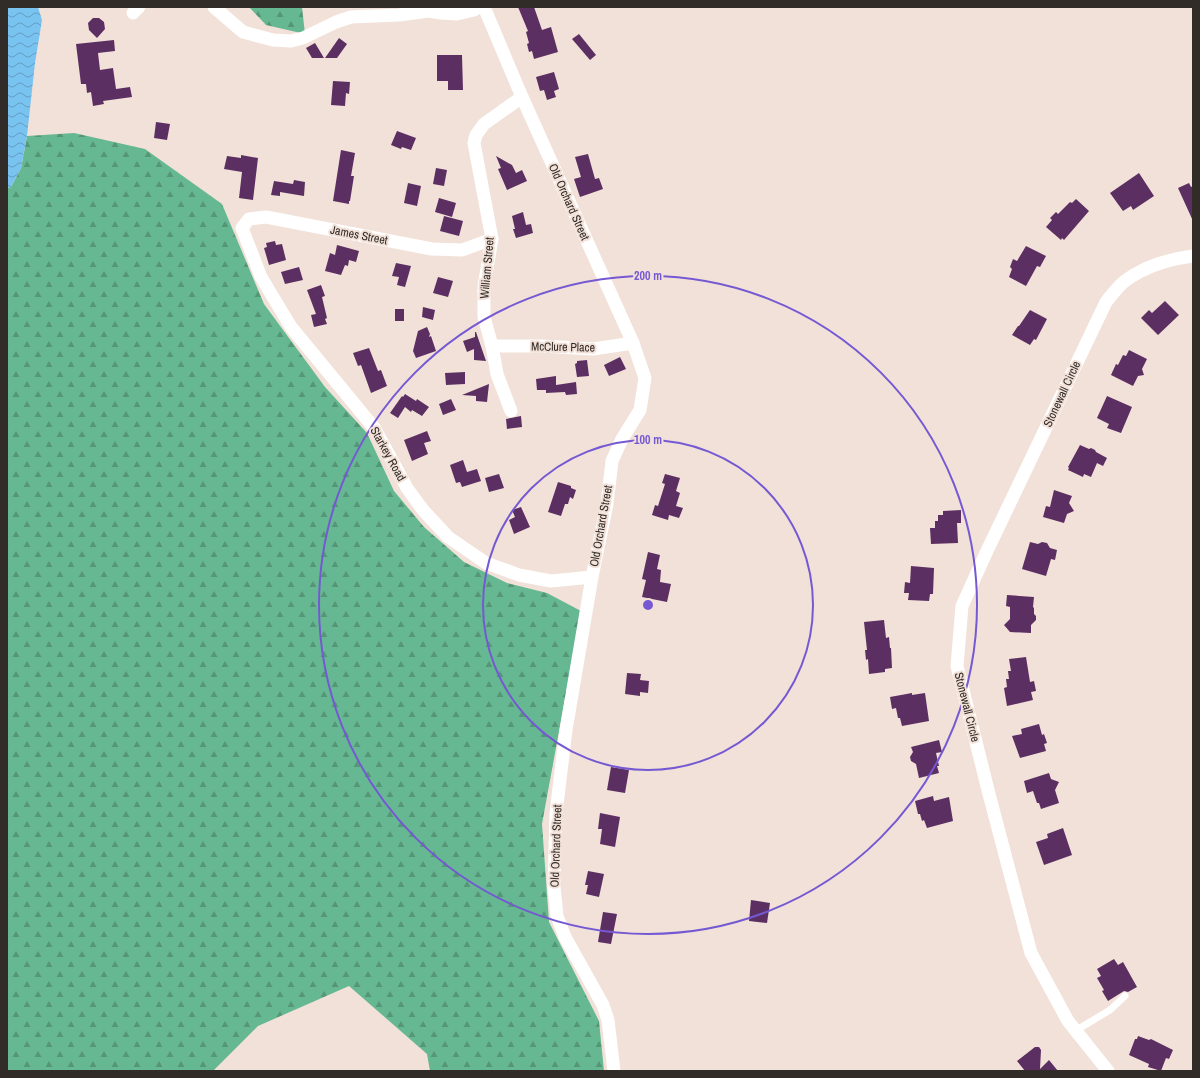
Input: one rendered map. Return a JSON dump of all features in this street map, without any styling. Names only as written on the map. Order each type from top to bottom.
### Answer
[{"type":"street","points":[[214,7],[243,32],[273,40],[291,41],[303,38],[336,22],[351,17],[399,15],[429,11],[457,14],[474,10],[478,7]]},
{"type":"street","name":"Old Orchard Street","points":[[484,7],[522,97],[633,343],[645,378],[640,410],[622,439],[612,461],[606,504],[567,723],[556,813],[554,887],[557,916],[565,937],[596,991],[608,1020],[614,1071]]},
{"type":"street","name":"William Street","points":[[511,411],[497,374],[492,346],[484,317],[484,286],[492,239],[474,143],[476,135],[484,124],[522,97]]},
{"type":"street","name":"James Street","points":[[246,240],[242,228],[249,219],[266,217],[432,249],[462,250],[492,239]]},
{"type":"street","name":"Starkey Road","points":[[246,240],[261,277],[291,327],[375,429],[407,488],[423,510],[448,537],[486,563],[519,575],[551,581],[592,577]]},
{"type":"street","name":"Stonewall Circle","points":[[1108,1071],[1068,1021],[1031,953],[957,666],[962,606],[1106,302],[1124,281],[1142,270],[1173,259],[1193,256]]},
{"type":"street","name":"McClure Place","points":[[492,346],[541,346],[593,349],[633,343]]},
{"type":"lane","points":[[1075,1030],[1110,1010],[1125,996]]},
{"type":"green space","points":[[249,7],[302,7],[305,34],[266,25]]},
{"type":"green space","points":[[74,133],[145,149],[222,204],[264,304],[325,387],[367,433],[394,491],[424,527],[464,562],[507,583],[547,593],[581,611],[542,824],[549,922],[599,1021],[604,1071],[430,1071],[427,1054],[349,986],[258,1026],[213,1071],[7,1071],[7,188],[11,187],[21,168],[27,136]]},
{"type":"water","points":[[7,7],[38,7],[42,20],[35,63],[27,136],[21,168],[11,187],[7,188]]},
{"type":"building","points":[[518,7],[534,7],[542,30],[551,27],[558,52],[534,59],[532,51],[529,52],[527,44],[529,43],[526,32],[528,31]]},
{"type":"building","points":[[93,18],[99,18],[104,22],[105,29],[97,38],[89,30],[88,23]]},
{"type":"building","points":[[579,34],[596,55],[590,60],[572,39]]},
{"type":"building","points":[[339,38],[347,44],[337,58],[325,58]]},
{"type":"building","points":[[114,40],[115,51],[98,53],[100,70],[113,68],[116,89],[130,87],[132,97],[103,101],[104,104],[93,106],[91,92],[87,93],[86,84],[81,84],[76,44]]},
{"type":"building","points":[[315,43],[324,58],[312,58],[306,48]]},
{"type":"building","points":[[437,55],[462,55],[463,90],[448,90],[448,81],[437,81]]},
{"type":"building","points":[[554,72],[559,89],[554,91],[556,97],[547,100],[544,90],[540,91],[536,77]]},
{"type":"building","points":[[333,81],[350,82],[349,94],[346,93],[345,106],[331,105]]},
{"type":"building","points":[[156,122],[170,124],[167,140],[154,138]]},
{"type":"building","points":[[397,131],[416,138],[411,150],[402,147],[401,149],[391,145]]},
{"type":"building","points":[[341,150],[355,153],[351,176],[354,176],[349,204],[333,201]]},
{"type":"building","points":[[588,154],[595,179],[599,178],[603,189],[580,197],[574,179],[581,177],[575,157]]},
{"type":"building","points":[[241,155],[258,158],[253,200],[239,198],[242,172],[224,169],[227,156],[241,158]]},
{"type":"building","points":[[496,156],[512,165],[516,173],[522,170],[527,181],[507,190],[498,169],[501,168]]},
{"type":"building","points":[[436,168],[447,170],[444,186],[433,184]]},
{"type":"building","points":[[1139,173],[1154,196],[1133,210],[1131,206],[1123,211],[1110,193]]},
{"type":"building","points":[[294,180],[305,182],[304,196],[280,192],[280,196],[271,195],[274,181],[293,184]]},
{"type":"building","points":[[408,183],[421,186],[417,206],[404,203]]},
{"type":"building","points":[[1189,183],[1191,187],[1193,186],[1193,221],[1178,188]]},
{"type":"building","points":[[439,198],[456,203],[452,217],[435,212]]},
{"type":"building","points":[[1076,199],[1089,211],[1064,240],[1062,238],[1061,240],[1046,227],[1052,220],[1050,218],[1056,212],[1058,214],[1070,202],[1072,203]]},
{"type":"building","points":[[523,212],[526,225],[531,224],[533,233],[516,238],[513,229],[515,229],[512,216]]},
{"type":"building","points":[[444,216],[463,221],[459,236],[440,231]]},
{"type":"building","points":[[275,241],[276,245],[282,244],[286,260],[269,265],[264,248],[267,247],[266,243]]},
{"type":"building","points":[[337,245],[359,251],[356,262],[349,260],[348,266],[345,265],[341,275],[325,271],[330,253],[335,255]]},
{"type":"building","points":[[1026,246],[1046,256],[1040,267],[1037,266],[1026,286],[1009,277],[1013,259],[1017,261]]},
{"type":"building","points":[[396,263],[411,266],[405,287],[397,285],[399,277],[392,276]]},
{"type":"building","points":[[299,267],[303,280],[285,284],[281,272]]},
{"type":"building","points":[[438,277],[453,281],[448,297],[433,293]]},
{"type":"building","points":[[321,285],[325,296],[322,297],[327,324],[314,327],[311,315],[316,314],[307,290]]},
{"type":"building","points":[[1165,301],[1179,315],[1158,335],[1141,318],[1149,310],[1152,313]]},
{"type":"building","points":[[423,307],[435,310],[433,320],[422,317]]},
{"type":"building","points":[[395,309],[404,309],[404,321],[395,321]]},
{"type":"building","points":[[1030,310],[1047,319],[1036,340],[1034,339],[1030,345],[1012,335]]},
{"type":"building","points":[[427,327],[430,334],[429,337],[431,336],[436,351],[416,358],[413,351],[418,331]]},
{"type":"building","points":[[475,332],[486,361],[474,360],[474,349],[467,352],[463,341],[475,337]]},
{"type":"building","points":[[369,348],[378,371],[381,370],[387,386],[371,393],[361,365],[358,366],[353,353]]},
{"type":"building","points":[[1129,350],[1147,359],[1142,369],[1144,375],[1138,376],[1133,386],[1111,375],[1116,364],[1118,365],[1123,355],[1126,356]]},
{"type":"building","points":[[620,357],[626,369],[609,376],[604,365]]},
{"type":"building","points":[[587,360],[589,376],[577,377],[575,364],[577,361]]},
{"type":"building","points":[[465,372],[465,384],[446,385],[445,373]]},
{"type":"building","points":[[556,376],[556,385],[576,382],[577,394],[566,395],[565,392],[546,393],[546,390],[537,390],[536,379]]},
{"type":"building","points":[[489,384],[487,402],[476,401],[476,396],[462,395]]},
{"type":"building","points":[[405,394],[416,401],[417,399],[429,407],[422,416],[412,410],[411,412],[405,407],[398,418],[390,413]]},
{"type":"building","points":[[1107,396],[1132,407],[1121,433],[1107,428],[1109,424],[1097,418]]},
{"type":"building","points":[[451,399],[456,410],[443,415],[439,404]]},
{"type":"building","points":[[521,416],[522,427],[507,429],[506,419]]},
{"type":"building","points":[[427,431],[431,441],[424,443],[428,454],[412,461],[404,440]]},
{"type":"building","points":[[1080,445],[1089,449],[1091,448],[1107,458],[1103,466],[1097,463],[1091,477],[1084,474],[1083,477],[1068,470],[1068,467]]},
{"type":"building","points":[[463,460],[467,472],[477,469],[481,481],[462,487],[460,482],[456,483],[450,465]]},
{"type":"building","points":[[499,474],[504,488],[489,492],[485,478]]},
{"type":"building","points":[[665,474],[680,478],[676,491],[680,493],[676,506],[683,508],[679,518],[669,515],[668,520],[652,515],[655,505],[658,506],[665,484],[662,483]]},
{"type":"building","points":[[558,482],[571,486],[571,488],[576,490],[573,499],[570,497],[568,504],[565,504],[561,516],[548,512]]},
{"type":"building","points":[[1054,490],[1072,496],[1069,503],[1074,511],[1067,514],[1064,523],[1043,517],[1046,506],[1050,507]]},
{"type":"building","points":[[521,507],[530,527],[514,534],[509,520],[515,517],[512,510]]},
{"type":"building","points":[[961,510],[961,523],[957,523],[958,543],[931,544],[930,528],[935,528],[935,521],[938,521],[938,515],[943,515],[943,511]]},
{"type":"building","points":[[1030,542],[1038,544],[1042,542],[1047,543],[1050,548],[1057,550],[1055,560],[1051,559],[1046,576],[1022,569]]},
{"type":"building","points":[[648,552],[660,555],[657,569],[661,570],[660,582],[671,584],[667,602],[642,597],[646,580],[642,579]]},
{"type":"building","points":[[911,566],[934,568],[933,594],[930,594],[929,601],[908,600],[909,593],[904,593],[905,582],[910,583]]},
{"type":"building","points":[[1007,595],[1034,597],[1033,607],[1036,620],[1031,625],[1031,633],[1010,632],[1004,625],[1010,619],[1010,607],[1006,606]]},
{"type":"building","points":[[884,620],[886,638],[889,637],[891,648],[892,668],[885,669],[885,672],[869,674],[868,659],[866,660],[865,650],[867,650],[864,622]]},
{"type":"building","points":[[1026,657],[1030,682],[1034,681],[1036,691],[1031,692],[1033,700],[1007,706],[1004,688],[1007,687],[1006,679],[1009,679],[1008,671],[1011,671],[1009,659]]},
{"type":"building","points":[[627,673],[641,674],[640,680],[649,681],[648,693],[640,692],[640,696],[625,694]]},
{"type":"building","points":[[912,693],[912,695],[925,693],[929,721],[902,726],[900,718],[898,718],[896,708],[892,709],[890,697]]},
{"type":"building","points":[[1039,724],[1042,735],[1044,734],[1047,743],[1044,744],[1046,751],[1020,758],[1012,736],[1022,734],[1021,729]]},
{"type":"building","points":[[939,740],[942,752],[936,753],[939,773],[919,778],[916,764],[911,761],[910,757],[913,752],[911,747]]},
{"type":"building","points":[[611,767],[629,770],[625,793],[607,790]]},
{"type":"building","points":[[1049,773],[1051,779],[1059,782],[1055,790],[1059,803],[1041,809],[1039,803],[1037,803],[1033,791],[1027,793],[1024,781]]},
{"type":"building","points":[[933,796],[934,801],[949,797],[953,821],[927,828],[924,820],[922,821],[920,814],[918,814],[915,801]]},
{"type":"building","points":[[600,813],[620,817],[615,847],[600,844],[602,829],[598,829]]},
{"type":"building","points":[[1063,828],[1072,855],[1044,865],[1036,842],[1048,838],[1047,834]]},
{"type":"building","points":[[588,871],[604,874],[599,897],[586,894],[588,885],[585,885]]},
{"type":"building","points":[[751,900],[770,903],[767,923],[749,921]]},
{"type":"building","points":[[603,912],[617,914],[611,944],[598,942]]},
{"type":"building","points":[[1114,959],[1118,965],[1123,962],[1137,987],[1128,992],[1124,991],[1108,1001],[1097,978],[1101,976],[1097,969]]},
{"type":"building","points":[[1138,1036],[1149,1040],[1151,1039],[1173,1050],[1169,1059],[1166,1058],[1161,1071],[1148,1067],[1149,1064],[1129,1055],[1135,1039],[1137,1039]]},
{"type":"building","points":[[1035,1047],[1039,1047],[1041,1050],[1040,1069],[1049,1060],[1058,1071],[1025,1071],[1017,1061]]}]
